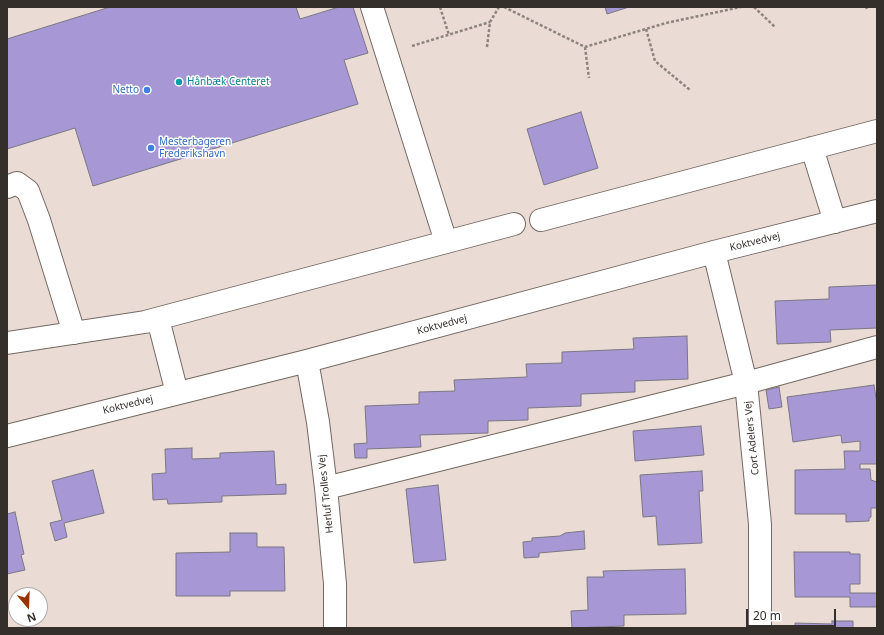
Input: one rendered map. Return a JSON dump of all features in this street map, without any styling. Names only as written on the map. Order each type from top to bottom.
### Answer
[{"type":"street","points":[[372,7],[446,242]]},
{"type":"street","points":[[540,220],[877,131]]},
{"type":"street","points":[[812,148],[836,222]]},
{"type":"street","points":[[7,187],[17,184],[28,191],[39,220],[74,333]]},
{"type":"street","name":"Koktvedvej","points":[[7,436],[307,361],[714,252],[877,211]]},
{"type":"street","points":[[7,343],[158,319],[514,224]]},
{"type":"street","name":"Cort Adelers Vej","points":[[714,252],[746,383],[760,524],[760,628]]},
{"type":"street","points":[[158,319],[177,393]]},
{"type":"street","points":[[326,488],[746,383],[877,347]]},
{"type":"street","name":"Herluf Trolles Vej","points":[[307,361],[318,422],[326,488],[335,584],[335,628]]},
{"type":"path","points":[[440,7],[449,35]]},
{"type":"path","points":[[487,47],[490,22],[499,7]]},
{"type":"path","points":[[504,7],[585,47],[666,23],[741,7]]},
{"type":"path","points":[[754,7],[775,27]]},
{"type":"path","points":[[646,29],[655,61],[690,90]]},
{"type":"path","points":[[585,47],[590,78]]},
{"type":"building","name":"Hånbæk Centeret","points":[[110,7],[296,7],[300,19],[339,7],[353,7],[368,53],[344,60],[358,104],[93,186],[75,128],[7,149],[7,39]]},
{"type":"building","points":[[605,7],[629,7],[607,14]]},
{"type":"building","points":[[581,112],[598,168],[544,185],[527,129]]},
{"type":"building","points":[[877,285],[877,328],[830,330],[831,342],[777,344],[775,301],[829,299],[829,287]]},
{"type":"building","points":[[687,336],[688,379],[635,381],[635,392],[581,394],[581,406],[528,408],[528,420],[488,421],[488,433],[420,435],[421,447],[367,449],[367,458],[355,458],[354,444],[367,443],[365,406],[419,404],[419,392],[455,391],[454,380],[527,377],[526,364],[562,363],[562,352],[634,349],[633,338]]},
{"type":"building","points":[[874,385],[877,404],[877,464],[860,464],[860,469],[870,469],[871,480],[877,482],[877,508],[871,508],[871,517],[869,518],[869,521],[846,522],[846,514],[795,514],[795,470],[845,469],[844,451],[860,451],[860,441],[842,443],[841,435],[793,442],[787,397]]},
{"type":"building","points":[[779,387],[782,407],[769,409],[766,390]]},
{"type":"building","points":[[701,426],[704,455],[635,461],[633,431]]},
{"type":"building","points":[[192,448],[192,459],[220,458],[220,453],[274,451],[276,485],[286,484],[286,494],[222,496],[222,502],[168,504],[167,499],[153,500],[152,474],[166,473],[165,449]]},
{"type":"building","points":[[93,470],[104,513],[64,523],[67,537],[55,541],[50,523],[62,520],[52,481]]},
{"type":"building","points":[[702,471],[703,491],[699,491],[702,543],[658,545],[656,516],[643,517],[640,475]]},
{"type":"building","points":[[438,485],[446,560],[414,563],[406,489]]},
{"type":"building","points":[[15,512],[24,554],[21,555],[25,570],[7,574],[7,514]]},
{"type":"building","points":[[584,531],[585,549],[539,553],[539,557],[524,558],[523,542],[532,541],[532,538],[560,536],[565,533]]},
{"type":"building","points":[[230,533],[257,533],[257,547],[284,547],[285,591],[230,591],[230,596],[176,596],[176,553],[230,552]]},
{"type":"building","points":[[794,552],[850,552],[850,554],[860,554],[860,584],[850,584],[850,593],[877,593],[877,607],[850,607],[850,597],[795,597]]},
{"type":"building","points":[[685,569],[686,614],[624,615],[624,626],[572,628],[571,611],[588,610],[587,577],[604,577],[603,571]]},
{"type":"building","points":[[832,621],[853,621],[853,628],[795,628],[795,623],[832,624]]},
{"type":"place","name":"Hånbæk Centeret","points":[[179,82]]},
{"type":"place","name":"Netto","points":[[147,90]]},
{"type":"place","name":"Mesterbageren Frederikshavn","points":[[151,148]]}]
